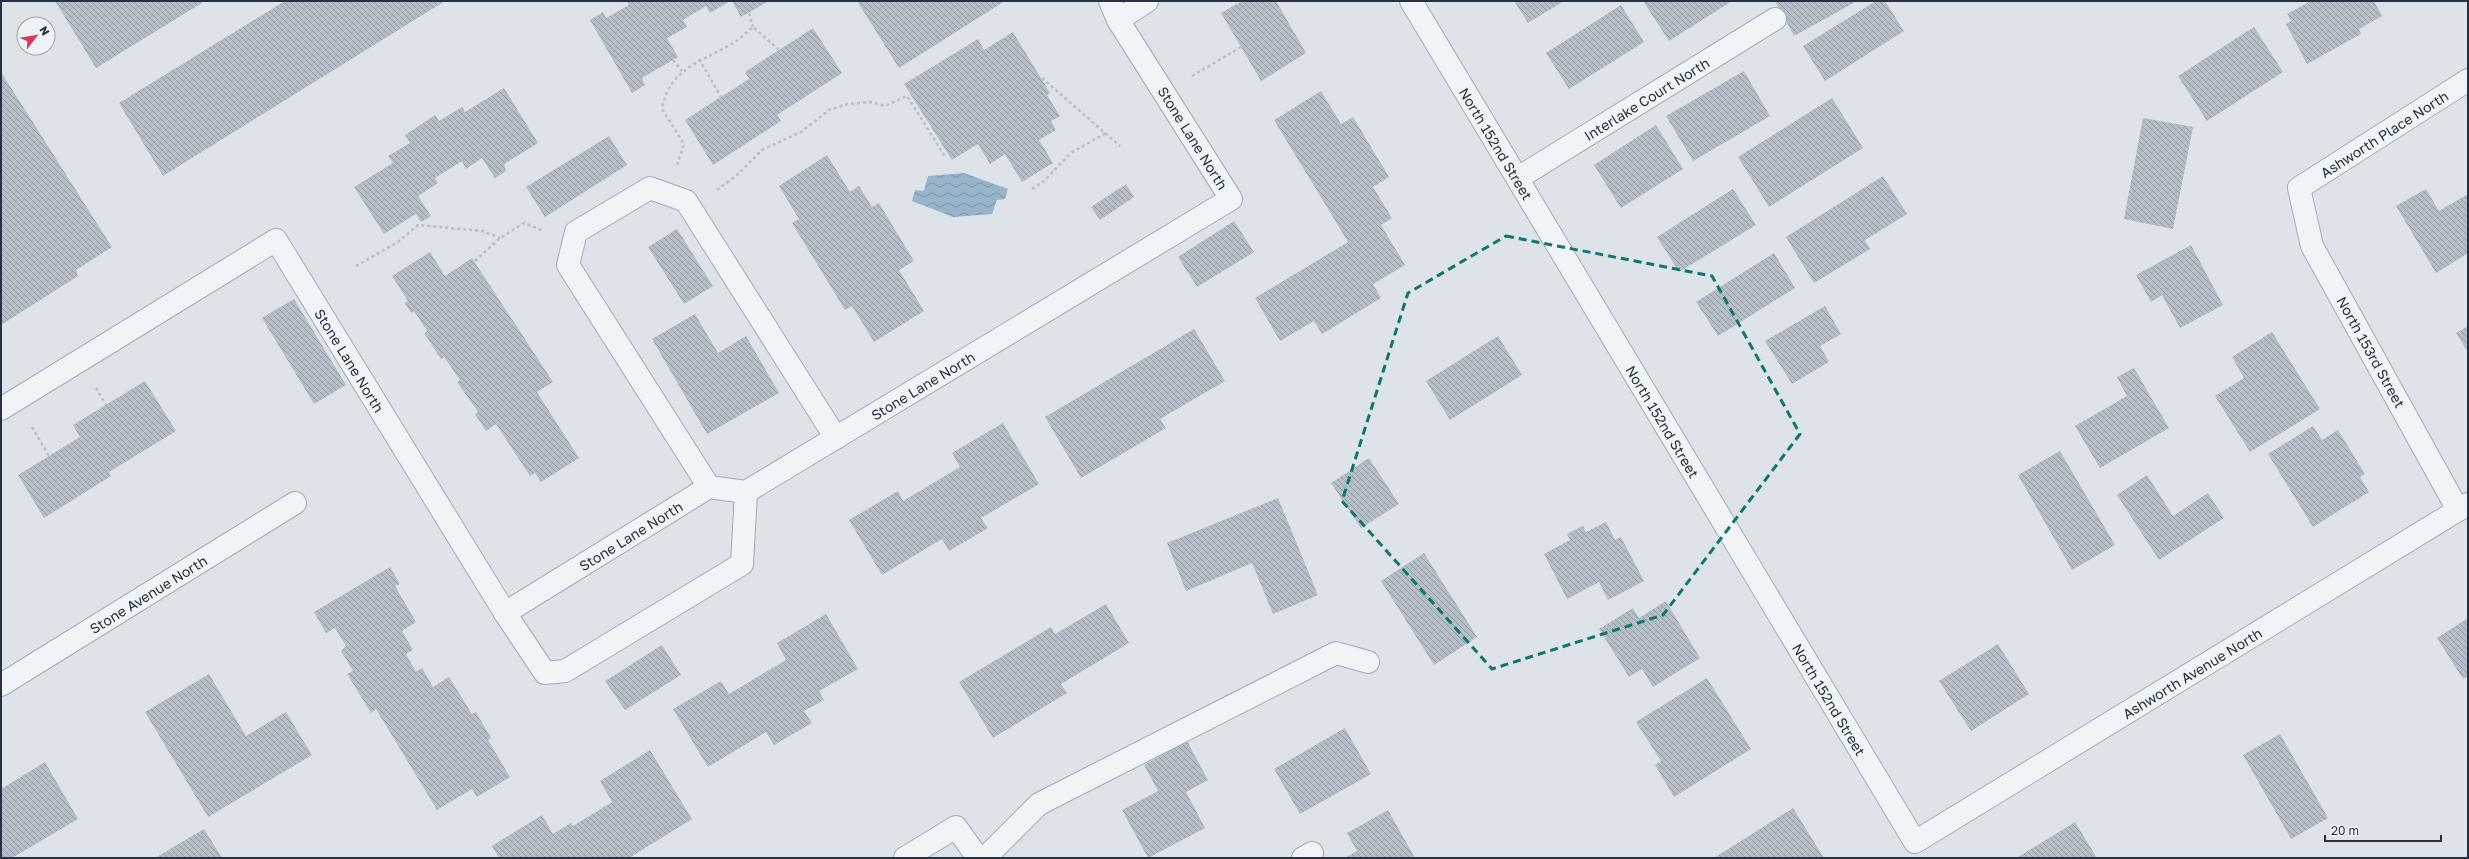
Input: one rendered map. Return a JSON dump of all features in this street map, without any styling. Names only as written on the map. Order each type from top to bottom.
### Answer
[{"type":"street","name":"Stone Lane North","points":[[746,492],[1231,199],[1114,10],[1146,1]]},
{"type":"street","name":"North 152nd Street","points":[[1411,1],[1915,842]]},
{"type":"street","name":"Interlake Court North","points":[[1518,178],[1775,19]]},
{"type":"street","name":"Ashworth Place North","points":[[2299,188],[2468,80]]},
{"type":"street","points":[[505,614],[545,673],[565,671],[742,564],[746,492],[709,487],[568,265],[576,232],[650,188],[686,201],[836,438]]},
{"type":"street","name":"North 153rd Street","points":[[2299,188],[2312,246],[2463,507]]},
{"type":"street","name":"Stone Lane North","points":[[1,409],[276,240],[505,614],[709,487]]},
{"type":"street","name":"Stone Avenue North","points":[[1,685],[295,503]]},
{"type":"street","name":"Ashworth Avenue North","points":[[1915,842],[2463,507]]},
{"type":"street","points":[[985,858],[1039,804],[1336,653],[1368,662]]},
{"type":"street","points":[[905,858],[956,827],[978,858]]},
{"type":"path","points":[[749,13],[753,27],[780,50]]},
{"type":"path","points":[[684,144],[662,109],[664,96],[682,71],[699,59],[728,46],[753,27]]},
{"type":"path","points":[[1185,80],[1241,47]]},
{"type":"path","points":[[699,59],[721,97]]},
{"type":"path","points":[[673,60],[682,71]]},
{"type":"path","points":[[1042,78],[1120,146]]},
{"type":"path","points":[[736,176],[762,150],[801,132],[829,110],[847,104],[871,102],[885,106],[907,96],[946,158]]},
{"type":"path","points":[[1032,189],[1043,182],[1071,154],[1106,133]]},
{"type":"path","points":[[475,261],[500,238],[524,223]]},
{"type":"path","points":[[356,266],[398,242],[418,225],[482,231],[500,238]]},
{"type":"highlighted area","points":[[1506,236],[1712,276],[1800,434],[1663,615],[1492,669],[1342,501],[1408,293]]},
{"type":"water","points":[[964,173],[1008,189],[1005,199],[997,200],[992,214],[953,217],[912,201],[915,190],[924,191],[928,176]]},
{"type":"building","points":[[55,1],[205,1],[96,68]]},
{"type":"building","points":[[285,1],[445,1],[163,176],[119,103]]},
{"type":"building","points":[[627,1],[730,1],[710,13],[706,6],[683,20],[687,27],[667,38],[678,57],[642,78],[645,85],[632,93],[590,20],[603,12],[606,18],[629,5]]},
{"type":"building","points":[[732,1],[769,1],[741,17]]},
{"type":"building","points":[[857,1],[1005,1],[899,68]]},
{"type":"building","points":[[1242,1],[1276,1],[1306,53],[1261,81],[1221,13]]},
{"type":"building","points":[[1514,1],[1564,1],[1528,23]]},
{"type":"building","points":[[1643,1],[1732,1],[1669,41]]},
{"type":"building","points":[[1775,1],[1857,1],[1794,36]]},
{"type":"building","points":[[1876,1],[1885,1],[1904,31],[1825,81],[1803,46]]},
{"type":"building","points":[[2311,1],[2374,1],[2382,16],[2359,29],[2361,34],[2307,64],[2286,24],[2291,21],[2287,14]]},
{"type":"building","points":[[1621,5],[1644,42],[1569,89],[1546,53]]},
{"type":"building","points":[[2254,27],[2283,72],[2207,121],[2178,76]]},
{"type":"building","points":[[813,28],[842,73],[777,115],[781,121],[713,165],[685,120],[749,79],[745,72]]},
{"type":"building","points":[[1013,32],[1050,93],[1047,95],[1060,116],[1051,121],[1056,130],[1039,140],[1053,163],[1022,182],[1005,154],[990,164],[978,144],[952,160],[904,84],[978,39],[984,50]]},
{"type":"building","points":[[1744,71],[1770,116],[1693,161],[1666,116]]},
{"type":"building","points":[[1,72],[112,247],[76,270],[78,276],[1,325]]},
{"type":"building","points":[[504,88],[538,143],[504,164],[506,171],[495,178],[482,158],[466,169],[462,161],[435,178],[438,183],[418,196],[431,216],[421,222],[416,214],[384,234],[354,187],[393,163],[388,156],[410,143],[405,135],[435,115],[439,121],[462,107],[465,112]]},
{"type":"building","points":[[1321,91],[1341,124],[1353,117],[1389,177],[1373,187],[1392,218],[1381,225],[1405,265],[1373,284],[1381,298],[1322,334],[1314,321],[1280,341],[1255,298],[1348,242],[1274,120]]},
{"type":"building","points":[[1832,98],[1863,148],[1769,207],[1738,157]]},
{"type":"building","points":[[2143,118],[2193,127],[2173,229],[2124,219]]},
{"type":"building","points":[[1656,125],[1683,169],[1621,208],[1594,165]]},
{"type":"building","points":[[609,136],[627,165],[545,217],[526,187]]},
{"type":"building","points":[[827,155],[850,192],[859,186],[872,207],[879,203],[914,261],[899,270],[924,311],[874,342],[852,306],[845,310],[792,223],[799,219],[779,186]]},
{"type":"building","points":[[1883,176],[1907,214],[1865,240],[1870,249],[1814,283],[1786,237]]},
{"type":"building","points":[[1126,184],[1134,197],[1100,220],[1091,207]]},
{"type":"building","points":[[1733,189],[1756,225],[1679,272],[1657,237]]},
{"type":"building","points":[[2426,189],[2439,211],[2468,194],[2468,253],[2436,273],[2396,206]]},
{"type":"building","points":[[1234,221],[1254,252],[1197,287],[1178,257]]},
{"type":"building","points":[[677,229],[713,286],[684,304],[648,247]]},
{"type":"building","points":[[2191,245],[2223,305],[2180,328],[2162,295],[2151,302],[2136,275]]},
{"type":"building","points":[[430,252],[445,276],[472,258],[553,382],[537,392],[579,458],[541,482],[535,473],[530,476],[496,424],[486,431],[475,414],[478,412],[457,382],[460,380],[444,357],[441,359],[424,333],[427,331],[414,311],[411,313],[405,303],[408,301],[392,276]]},
{"type":"building","points":[[1774,253],[1795,288],[1718,336],[1696,302]]},
{"type":"building","points":[[294,299],[346,385],[314,404],[262,318]]},
{"type":"building","points":[[1825,306],[1841,334],[1820,346],[1829,362],[1792,384],[1765,341]]},
{"type":"building","points":[[695,314],[718,353],[746,336],[779,393],[707,434],[652,339]]},
{"type":"building","points":[[2468,326],[2468,352],[2456,333]]},
{"type":"building","points":[[1194,329],[1225,381],[1160,419],[1166,428],[1081,478],[1045,417]]},
{"type":"building","points":[[2272,332],[2320,409],[2250,452],[2215,396],[2244,378],[2232,357]]},
{"type":"building","points":[[1498,336],[1522,375],[1450,420],[1426,381]]},
{"type":"building","points":[[2134,368],[2169,428],[2100,468],[2075,426],[2127,396],[2117,377]]},
{"type":"building","points":[[145,381],[176,431],[109,472],[111,476],[44,518],[18,475],[80,437],[73,425]]},
{"type":"building","points":[[1003,423],[1039,484],[981,518],[988,528],[949,551],[942,539],[882,575],[849,520],[898,491],[903,501],[960,467],[952,453]]},
{"type":"building","points":[[2313,426],[2322,440],[2338,430],[2365,474],[2360,477],[2369,492],[2313,527],[2268,454]]},
{"type":"building","points":[[2060,451],[2115,545],[2072,570],[2018,475]]},
{"type":"building","points":[[1369,458],[1399,504],[1361,528],[1331,483]]},
{"type":"building","points":[[2147,475],[2173,516],[2208,493],[2224,518],[2159,560],[2117,495]]},
{"type":"building","points":[[1278,498],[1318,595],[1273,614],[1252,563],[1186,591],[1167,543]]},
{"type":"building","points":[[1606,522],[1615,540],[1621,537],[1644,581],[1608,600],[1599,582],[1567,599],[1544,554],[1570,540],[1567,534],[1583,526],[1586,532]]},
{"type":"building","points":[[1424,553],[1477,637],[1434,665],[1381,581]]},
{"type":"building","points":[[390,567],[400,584],[395,586],[416,622],[402,631],[413,650],[406,654],[416,672],[422,668],[433,687],[449,677],[472,714],[476,712],[491,738],[488,740],[510,777],[477,797],[472,789],[437,810],[376,709],[371,713],[347,674],[353,671],[341,651],[346,646],[335,628],[326,633],[314,612]]},
{"type":"building","points":[[1666,601],[1700,658],[1653,687],[1642,669],[1629,677],[1599,629],[1633,608],[1639,618]]},
{"type":"building","points":[[1106,604],[1129,643],[1061,684],[1067,693],[993,738],[959,682],[1051,627],[1055,634]]},
{"type":"building","points":[[826,614],[858,669],[819,691],[824,700],[804,711],[812,723],[774,745],[766,732],[708,767],[673,709],[721,681],[729,694],[786,660],[777,643]]},
{"type":"building","points":[[2468,618],[2468,676],[2463,679],[2437,638]]},
{"type":"building","points":[[1998,644],[2029,694],[1971,731],[1939,681]]},
{"type":"building","points":[[662,645],[681,675],[625,710],[605,681]]},
{"type":"building","points":[[209,674],[246,736],[286,712],[312,755],[208,817],[145,712]]},
{"type":"building","points":[[1707,678],[1751,749],[1674,797],[1655,765],[1661,761],[1636,722]]},
{"type":"building","points":[[1345,728],[1371,774],[1300,814],[1274,769]]},
{"type":"building","points":[[2280,734],[2328,818],[2291,839],[2243,755]]},
{"type":"building","points":[[1187,741],[1208,780],[1186,792],[1205,828],[1148,858],[1122,810],[1158,791],[1144,765]]},
{"type":"building","points":[[650,750],[692,819],[629,858],[499,858],[492,846],[542,815],[553,834],[571,823],[573,826],[612,802],[600,781]]},
{"type":"building","points":[[45,762],[78,819],[12,858],[1,858],[1,789]]},
{"type":"building","points":[[1793,808],[1824,858],[1714,858]]},
{"type":"building","points":[[1388,810],[1415,858],[1345,858],[1357,851],[1347,833]]},
{"type":"building","points":[[2075,822],[2097,858],[2018,857]]},
{"type":"building","points":[[204,829],[222,858],[155,858]]}]
